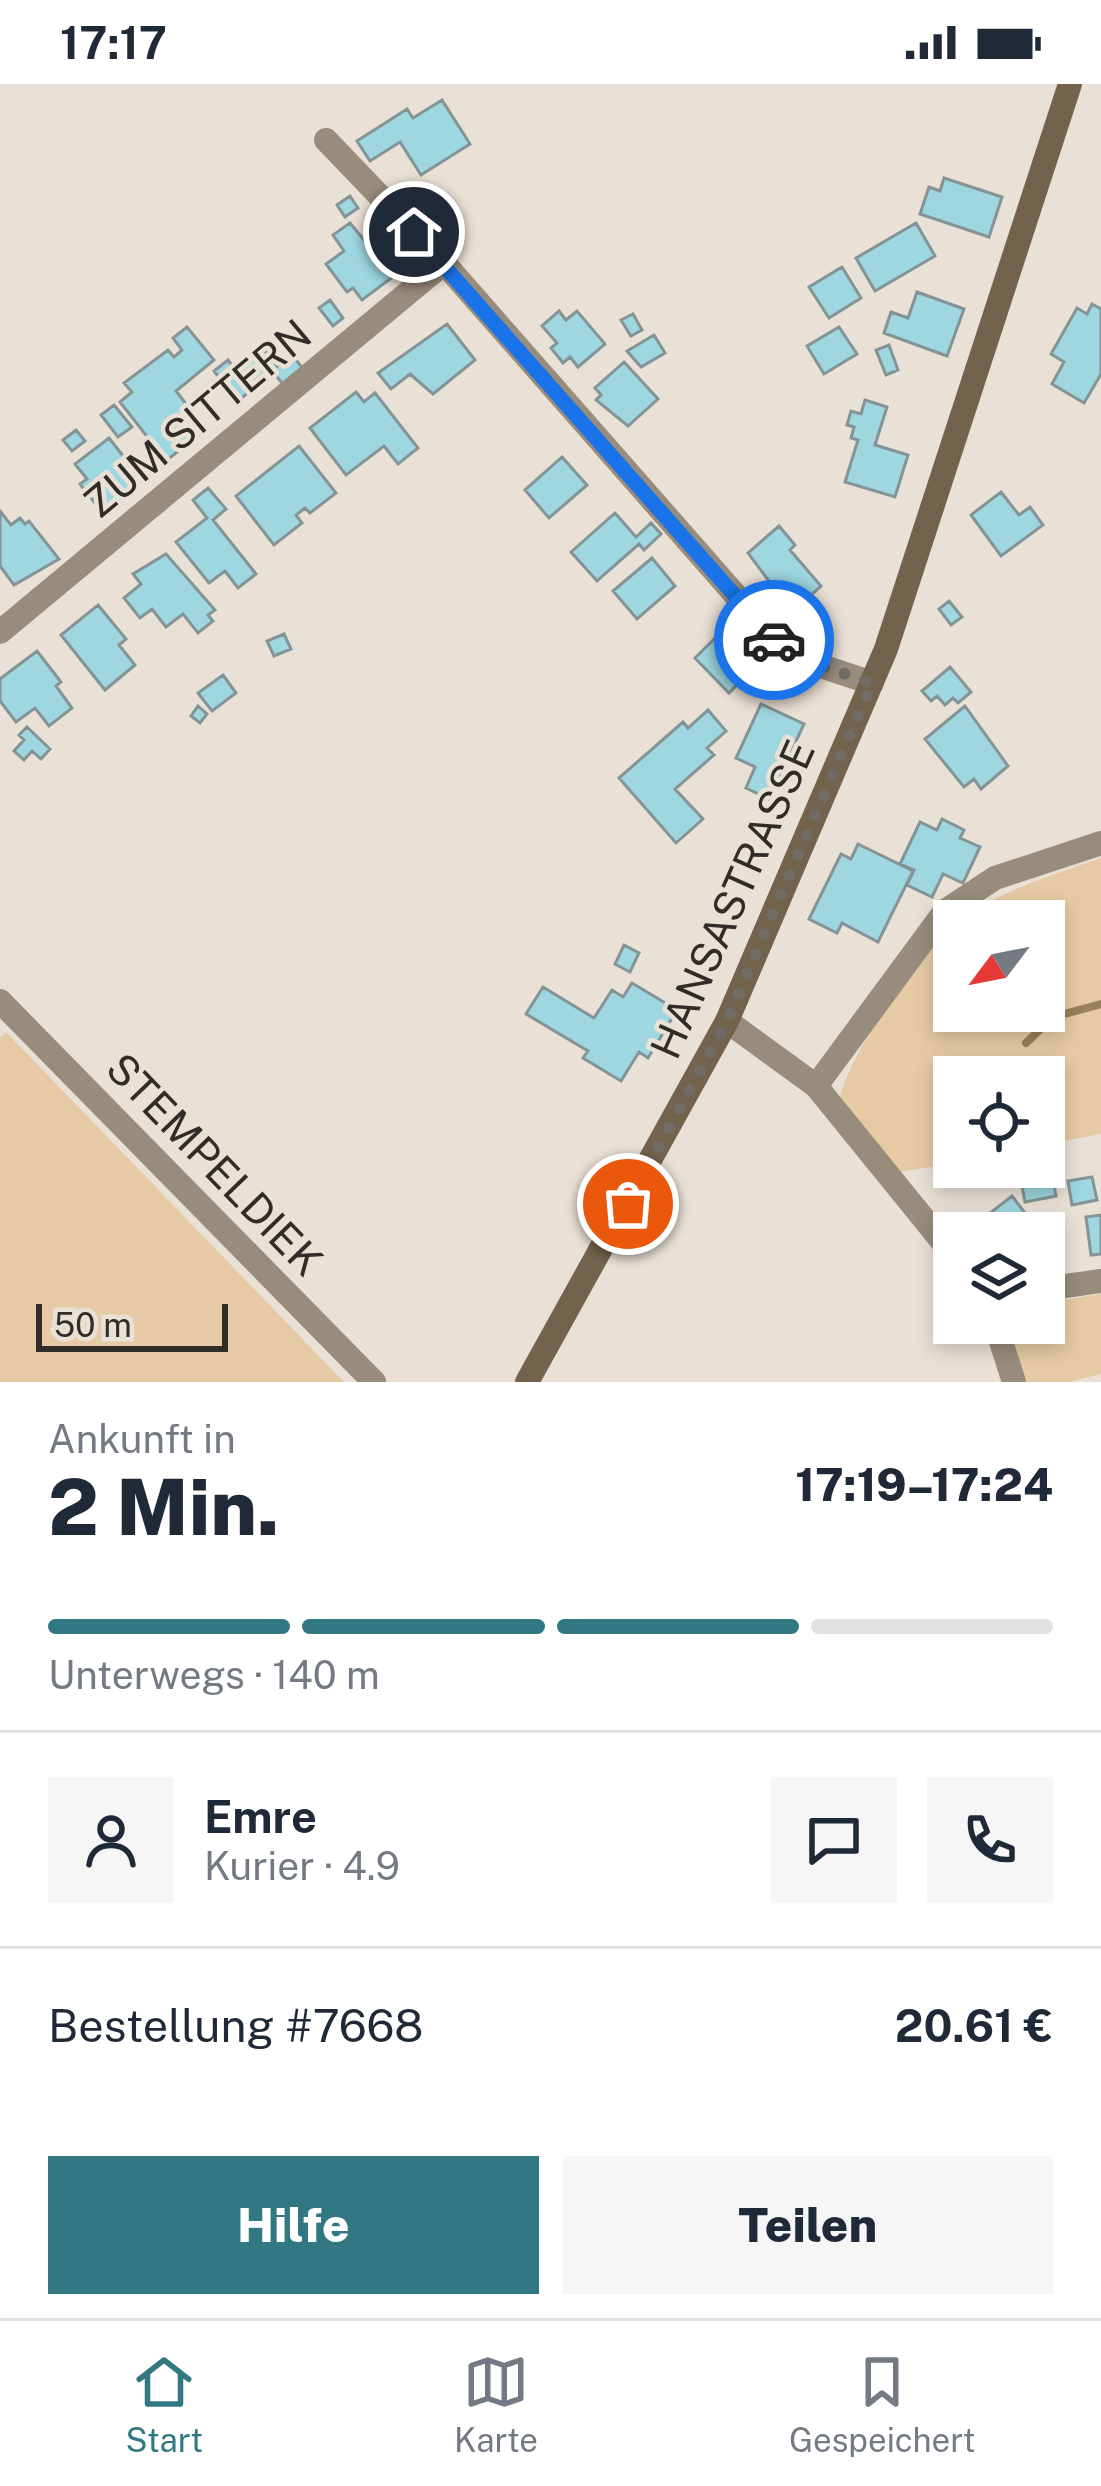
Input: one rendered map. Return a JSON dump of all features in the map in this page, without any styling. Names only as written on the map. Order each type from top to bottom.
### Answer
[{"type":"main road","name":"HANSASTRASSE","points":[[526,1382],[727,1021],[872,683],[1070,84]]},
{"type":"street","points":[[326,140],[444,263],[775,640],[809,662],[872,683]]},
{"type":"street","name":"ZUM SITTERN","points":[[0,632],[444,263]]},
{"type":"street","points":[[816,1086],[945,911],[995,878],[1101,843]]},
{"type":"street","name":"STEMPELDIEK","points":[[0,1001],[374,1382]]},
{"type":"street","points":[[727,1021],[816,1086],[933,1230]]},
{"type":"street","points":[[1065,1286],[1101,1281]]},
{"type":"street","points":[[1002,1344],[1014,1382]]},
{"type":"shaded area","points":[[1101,858],[1101,1134],[1065,1141],[1065,1056],[933,1056],[933,1166],[900,1172],[839,1099],[885,1008],[933,946],[933,1032],[1065,1032],[1065,900],[993,900]]},
{"type":"shaded area","points":[[6,1032],[344,1382],[0,1382],[0,1037]]},
{"type":"shaded area","points":[[1101,1294],[1101,1374],[1070,1382],[1023,1382],[1014,1344],[1065,1344],[1065,1300]]},
{"type":"building","points":[[442,100],[470,144],[421,175],[400,142],[370,161],[357,141],[407,109],[413,118]]},
{"type":"building","points":[[944,178],[1002,197],[989,237],[920,214],[929,187],[940,191]]},
{"type":"building","points":[[350,196],[358,208],[345,217],[337,205]]},
{"type":"building","points":[[350,223],[394,276],[362,300],[353,288],[347,292],[326,264],[344,251],[333,235]]},
{"type":"building","points":[[916,223],[935,256],[875,291],[856,258]]},
{"type":"building","points":[[842,267],[861,298],[829,318],[809,287]]},
{"type":"building","points":[[917,292],[964,309],[947,356],[884,333],[891,312],[908,318]]},
{"type":"building","points":[[330,300],[343,318],[333,326],[319,308]]},
{"type":"building","points":[[1092,304],[1101,309],[1101,374],[1084,403],[1052,384],[1064,362],[1051,354],[1077,308],[1087,314]]},
{"type":"building","points":[[559,311],[566,320],[577,311],[605,344],[578,367],[570,357],[563,363],[551,348],[557,343],[542,326]]},
{"type":"building","points":[[633,314],[642,330],[631,336],[621,320]]},
{"type":"building","points":[[447,324],[475,360],[433,394],[410,374],[391,389],[378,373]]},
{"type":"building","points":[[187,327],[214,360],[176,391],[206,429],[166,461],[120,402],[132,392],[124,383],[168,350],[174,357],[182,350],[173,338]]},
{"type":"building","points":[[839,327],[857,354],[824,374],[807,346]]},
{"type":"building","points":[[654,335],[665,353],[641,367],[627,351]]},
{"type":"building","points":[[889,345],[898,370],[886,375],[876,350]]},
{"type":"building","points":[[261,346],[277,366],[291,354],[306,372],[286,388],[273,372],[238,401],[214,371],[228,360],[234,368]]},
{"type":"building","points":[[624,362],[658,399],[628,426],[596,400],[601,395],[595,388]]},
{"type":"building","points":[[356,392],[364,402],[375,393],[418,448],[398,464],[384,446],[346,475],[310,428]]},
{"type":"building","points":[[865,400],[887,407],[875,445],[908,455],[895,497],[845,482],[858,440],[851,438],[854,427],[847,425],[851,411],[861,414]]},
{"type":"building","points":[[114,405],[132,427],[118,437],[101,415]]},
{"type":"building","points":[[76,430],[85,441],[72,451],[63,440]]},
{"type":"building","points":[[109,438],[142,480],[107,507],[101,498],[95,503],[80,484],[87,479],[75,464]]},
{"type":"building","points":[[299,446],[336,493],[310,513],[305,508],[296,515],[302,523],[274,545],[236,496]]},
{"type":"building","points":[[562,457],[587,485],[549,518],[525,490]]},
{"type":"building","points":[[208,488],[226,509],[213,520],[256,574],[238,588],[225,571],[209,583],[176,542],[207,518],[193,500]]},
{"type":"building","points":[[1001,492],[1019,515],[1030,507],[1043,525],[1001,556],[971,515]]},
{"type":"building","points":[[0,511],[11,525],[20,518],[25,524],[29,521],[59,559],[14,585],[0,566]]},
{"type":"building","points":[[615,513],[636,537],[651,523],[661,534],[644,550],[639,544],[597,581],[571,552]]},
{"type":"building","points":[[779,526],[795,545],[790,550],[821,586],[792,612],[748,553]]},
{"type":"building","points":[[166,554],[215,610],[208,615],[213,621],[198,633],[183,614],[166,627],[152,609],[140,618],[124,598],[141,584],[133,574]]},
{"type":"building","points":[[652,558],[675,586],[637,619],[613,591]]},
{"type":"building","points":[[949,601],[962,617],[951,625],[939,609]]},
{"type":"building","points":[[98,605],[126,639],[119,645],[135,665],[105,690],[61,635]]},
{"type":"building","points":[[721,632],[755,666],[729,693],[695,658]]},
{"type":"building","points":[[284,634],[291,649],[274,656],[267,641]]},
{"type":"building","points":[[37,651],[61,682],[56,686],[72,708],[49,726],[35,708],[16,722],[0,701],[0,679]]},
{"type":"building","points":[[950,667],[971,692],[958,703],[953,698],[945,705],[937,696],[931,701],[922,691]]},
{"type":"building","points":[[223,675],[236,693],[212,711],[198,693]]},
{"type":"building","points":[[761,704],[804,724],[769,799],[746,788],[755,767],[736,758]]},
{"type":"building","points":[[198,706],[207,714],[200,723],[191,716]]},
{"type":"building","points":[[965,706],[1008,766],[981,789],[974,779],[964,787],[925,739]]},
{"type":"building","points":[[708,710],[726,731],[707,748],[714,755],[675,789],[703,819],[676,843],[619,778],[683,722],[688,728]]},
{"type":"building","points":[[27,727],[50,749],[41,759],[32,751],[24,760],[14,751]]},
{"type":"building","points":[[942,819],[964,830],[960,838],[980,847],[963,883],[943,874],[932,897],[907,885],[914,870],[900,864],[920,822],[937,830]]},
{"type":"building","points":[[858,844],[913,871],[878,942],[842,923],[837,933],[809,919],[841,854],[851,859]]},
{"type":"building","points":[[624,945],[639,953],[630,972],[615,964]]},
{"type":"building","points":[[632,983],[677,1010],[648,1058],[639,1052],[621,1081],[583,1058],[588,1051],[526,1014],[543,987],[594,1018],[612,990],[623,997]]},
{"type":"building","points":[[1092,1177],[1097,1200],[1072,1205],[1068,1181]]},
{"type":"building","points":[[1022,1188],[1055,1188],[1056,1196],[1025,1202]]},
{"type":"building","points":[[1012,1196],[1024,1212],[991,1212]]},
{"type":"building","points":[[1101,1215],[1101,1254],[1091,1255],[1086,1217]]},
{"type":"waterway","points":[[1026,1043],[1053,1017],[1101,1004]]},
{"type":"way so far","points":[[628,1204],[727,1021],[872,683],[809,662],[774,640]]},
{"type":"route","points":[[414,232],[774,640]]}]
